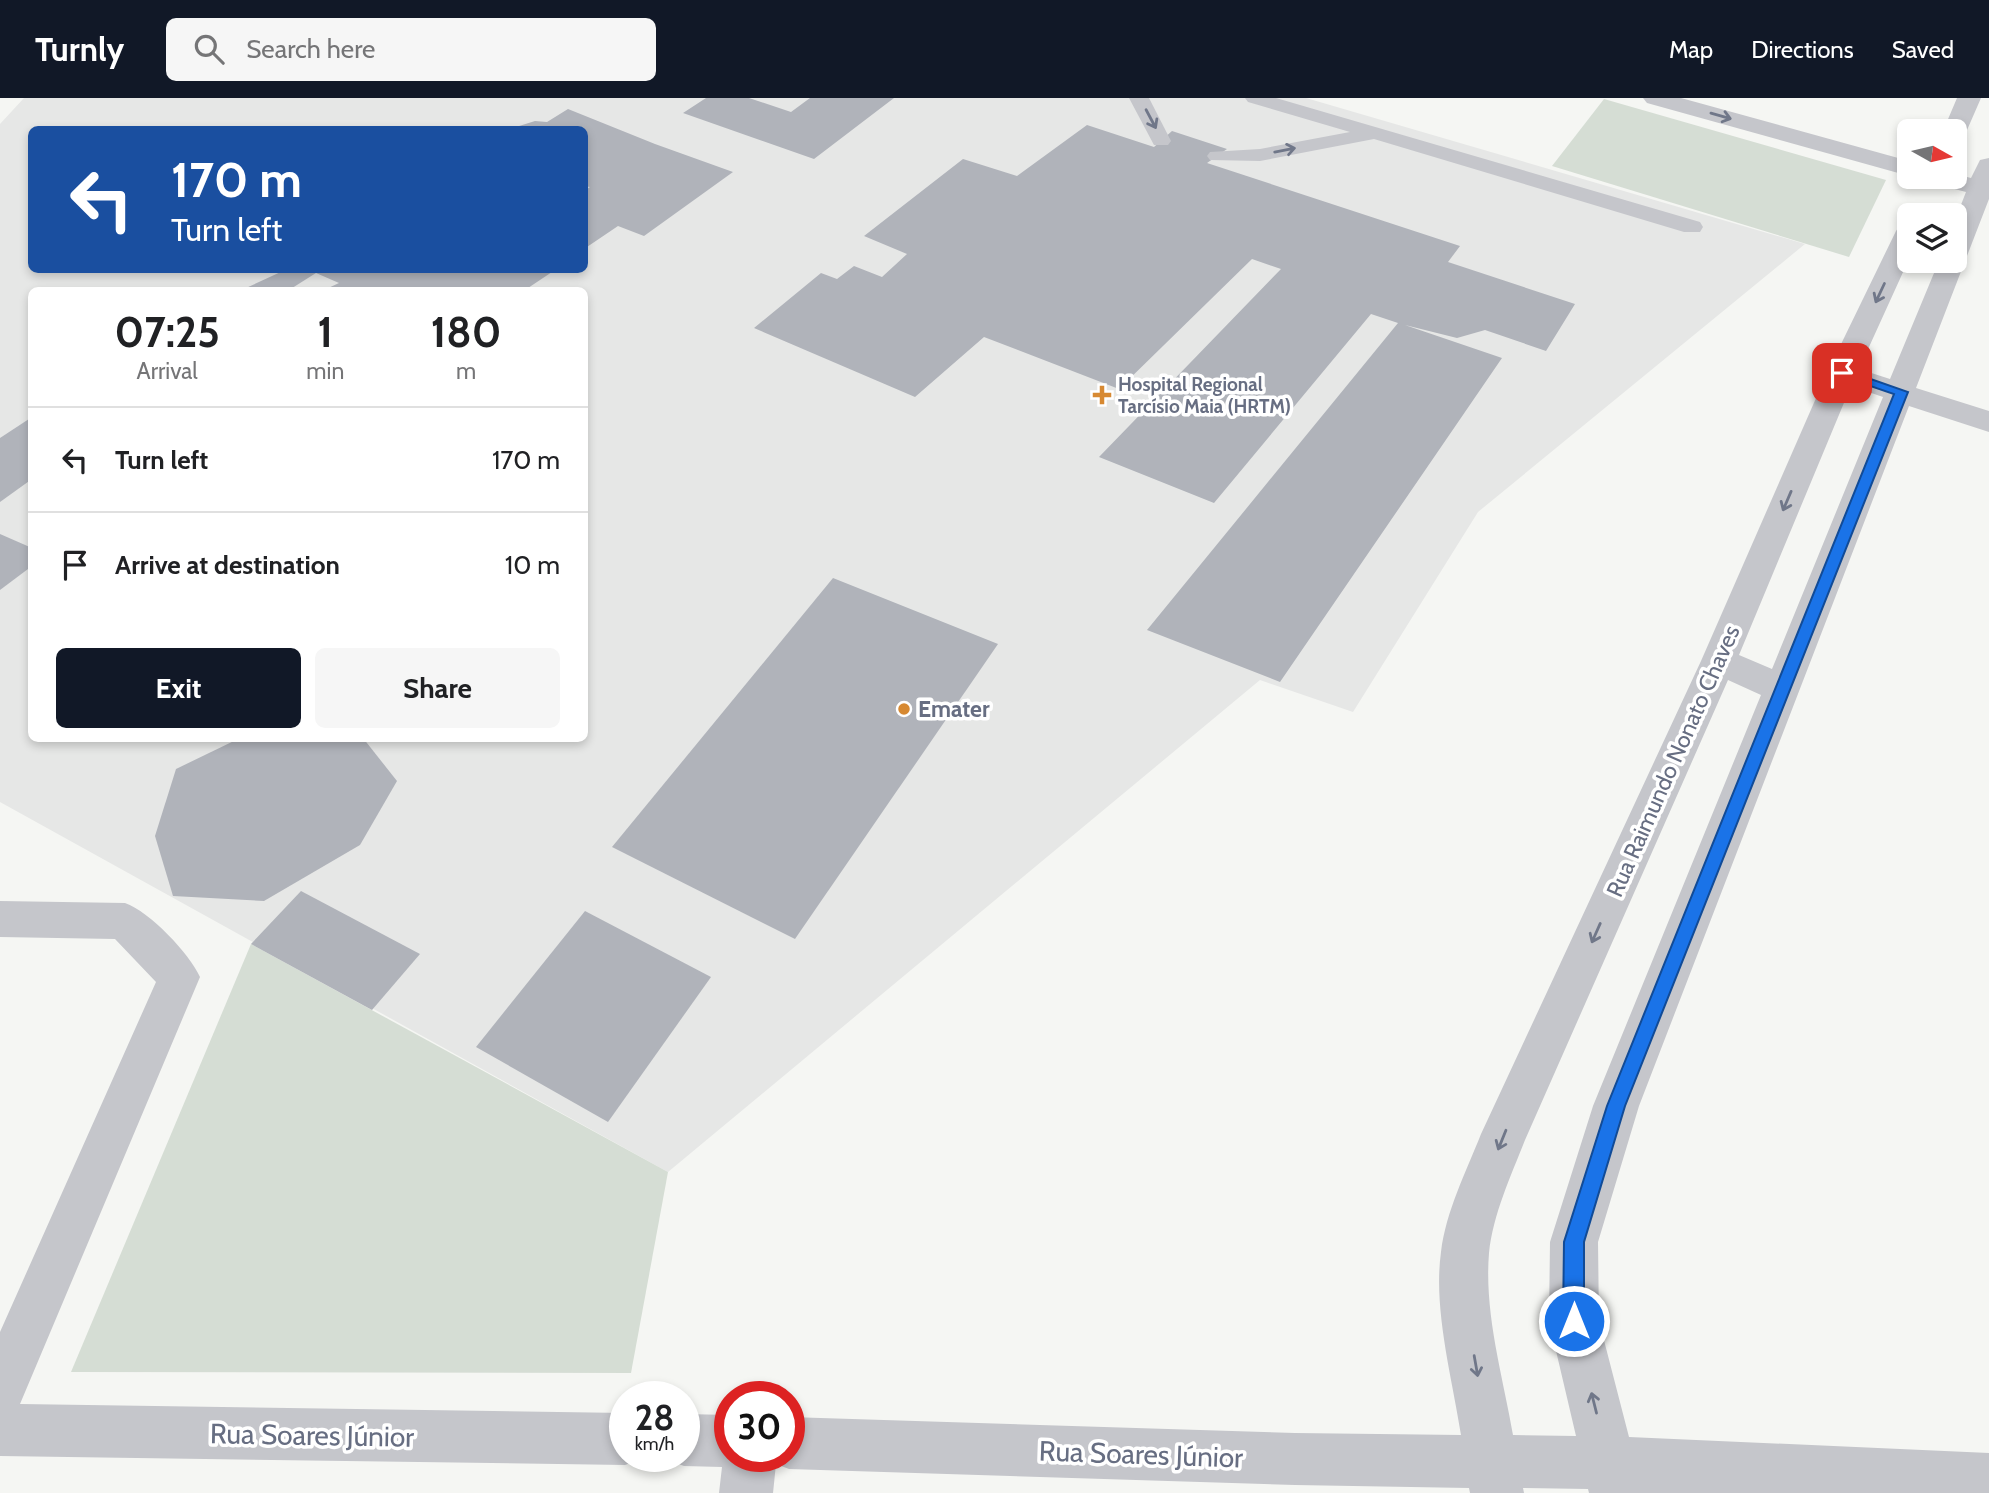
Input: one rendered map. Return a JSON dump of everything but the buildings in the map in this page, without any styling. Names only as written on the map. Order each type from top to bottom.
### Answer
[{"type":"street","points":[[1655,98],[1897,166]]},
{"type":"street","points":[[1723,98],[1897,146]]},
{"type":"street","points":[[1960,119],[1969,98]]},
{"type":"street","points":[[1967,167],[1987,177]]},
{"type":"street","points":[[1924,200],[1987,177]]},
{"type":"street","points":[[1967,224],[1987,177]]},
{"type":"street","name":"Rua Raimundo Nonato Chaves","points":[[1495,1476],[1464,1298],[1465,1252],[1475,1208],[1504,1134],[1719,661],[1842,373],[1924,200]]},
{"type":"street","points":[[1612,1478],[1574,1321],[1574,1242],[1616,1106],[1947,273]]},
{"type":"street","points":[[1842,373],[1989,422]]},
{"type":"street","points":[[1719,661],[1782,689]]},
{"type":"street","points":[[0,919],[125,921],[179,977],[0,1391]]},
{"type":"street","name":"Rua Soares Júnior","points":[[0,1430],[609,1439]]},
{"type":"street","name":"Rua Soares Júnior","points":[[805,1444],[1295,1459],[1495,1476],[1989,1480]]},
{"type":"street","points":[[746,1493],[748,1472]]},
{"type":"lane","points":[[1139,98],[1161,141]]},
{"type":"lane","points":[[1255,98],[1692,227]]},
{"type":"lane","points":[[1217,156],[1260,155],[1376,134]]},
{"type":"shaded area","points":[[24,98],[1306,98],[1805,244],[1478,512],[1353,712],[1260,680],[668,1172],[0,802],[0,124]]},
{"type":"shaded area","points":[[1604,99],[1886,180],[1849,257],[1552,166]]},
{"type":"shaded area","points":[[251,944],[668,1172],[631,1373],[71,1372]]},
{"type":"place","name":"Hospital Regional Tarcísio Maia (HRTM)","points":[[1102,395]]},
{"type":"place","name":"Emater","points":[[904,709]]},
{"type":"route","points":[[1574,1321],[1574,1242],[1616,1106],[1901,392],[1842,373]]}]
